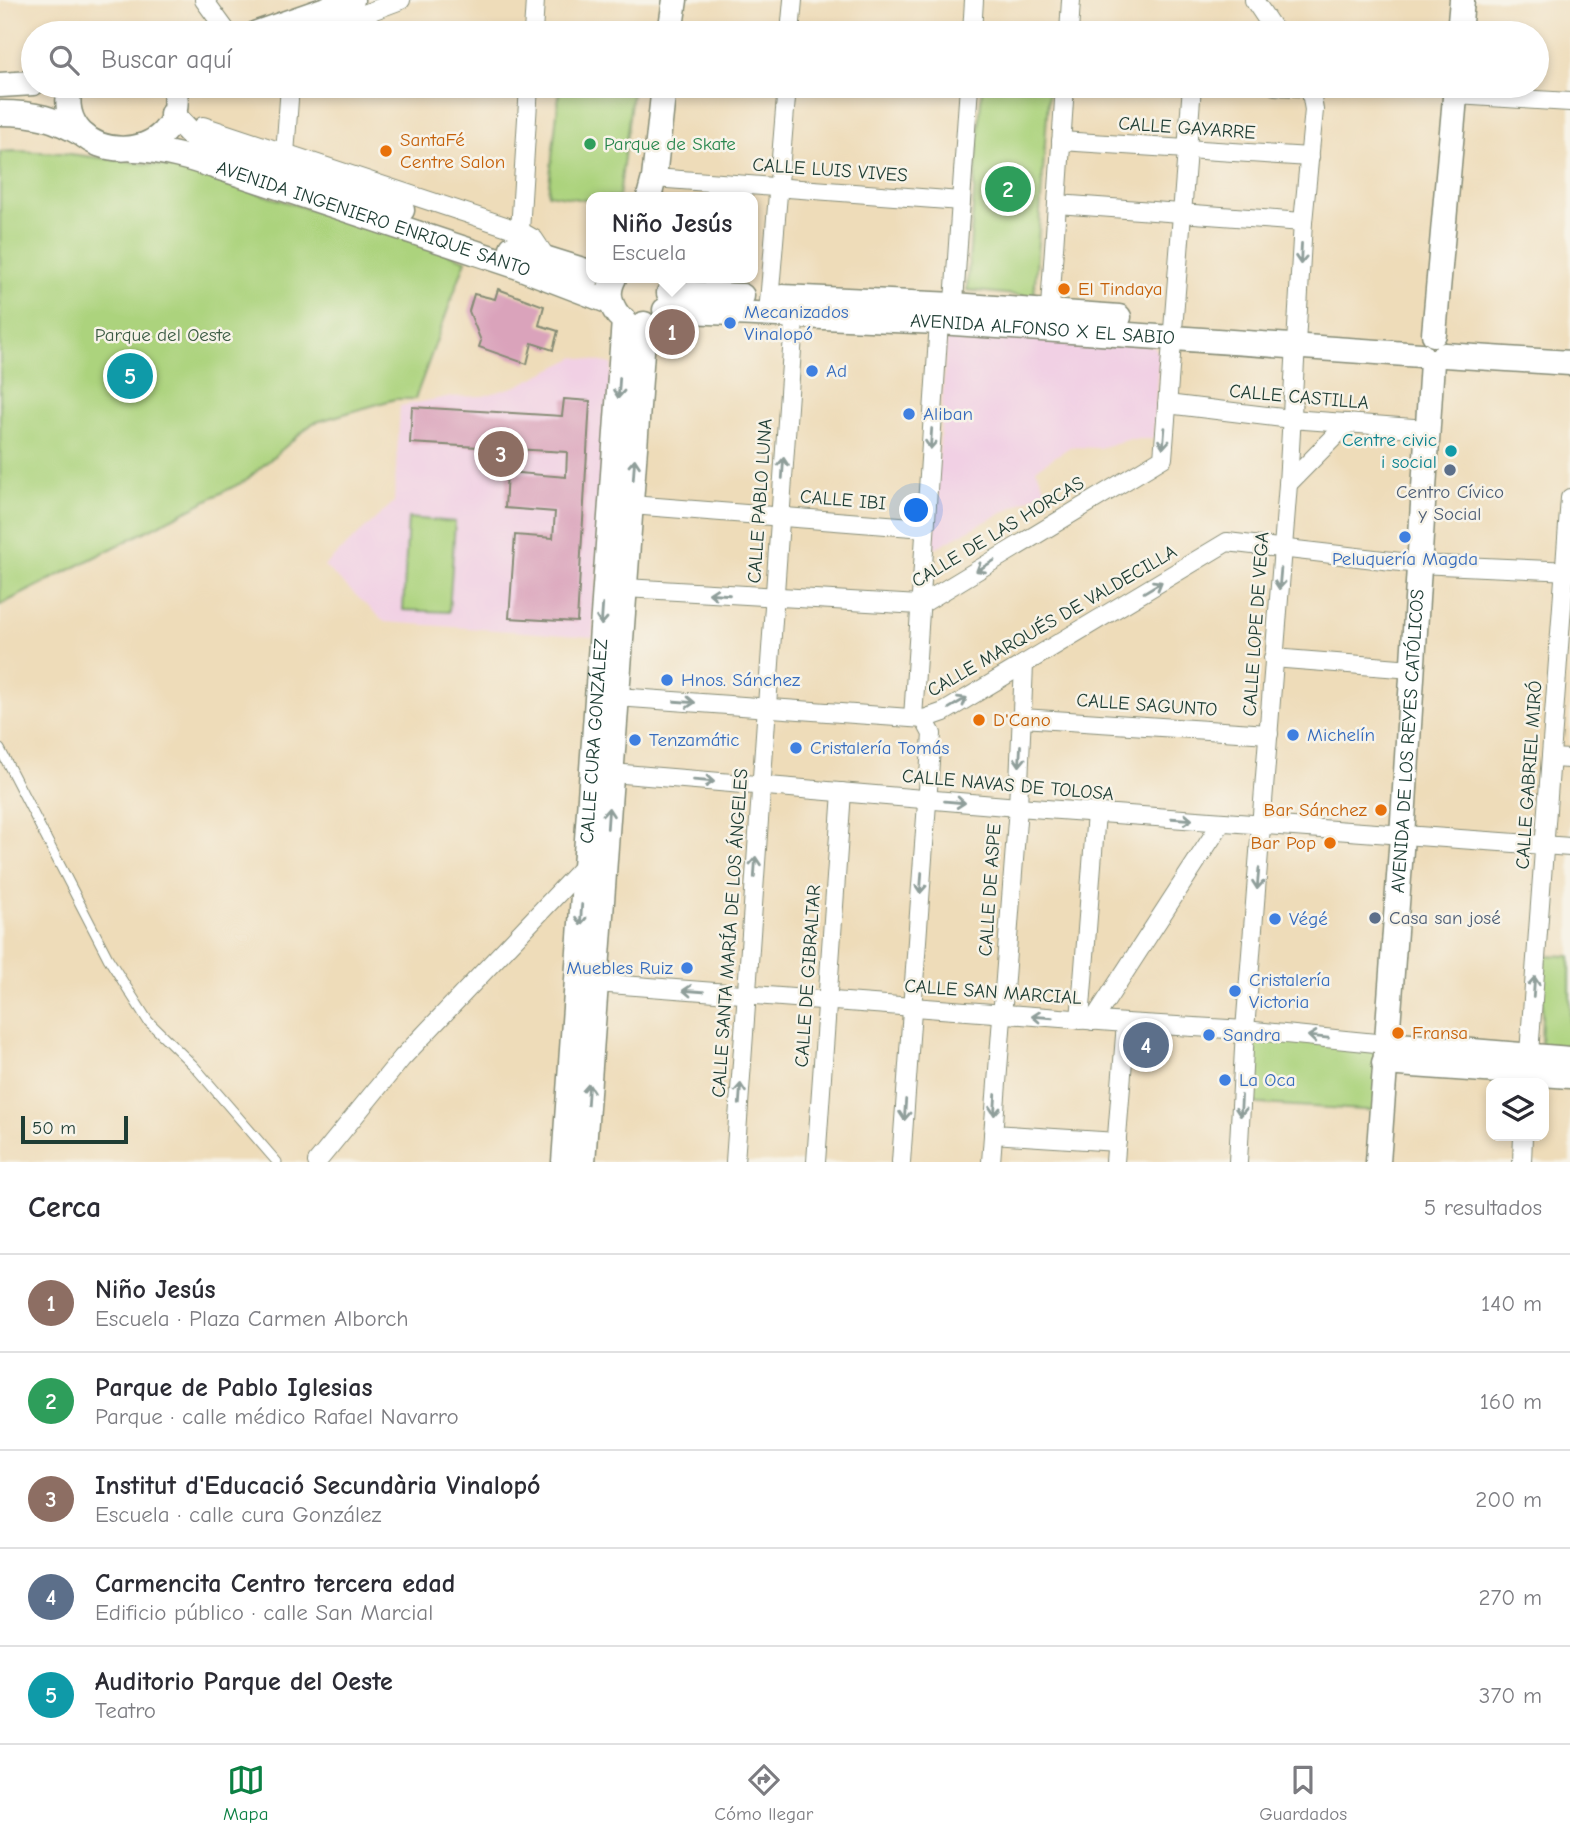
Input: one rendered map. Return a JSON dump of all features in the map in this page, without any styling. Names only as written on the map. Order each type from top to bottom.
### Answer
[{"type":"main road","points":[[297,21],[352,0]]},
{"type":"main road","points":[[672,21],[675,0]]},
{"type":"main road","points":[[1461,21],[1462,0]]},
{"type":"main road","points":[[0,85],[21,84]]},
{"type":"main road","points":[[69,98],[72,117],[87,137]]},
{"type":"main road","points":[[134,149],[158,136],[173,98]]},
{"type":"main road","name":"AVENIDA INGENIERO ENRIQUE SANTO","points":[[177,98],[195,138],[212,146],[548,260],[586,279]]},
{"type":"main road","points":[[651,192],[663,98]]},
{"type":"main road","name":"AVENIDA DE LOS REYES CATÓLICOS","points":[[1378,1162],[1402,836],[1427,429],[1455,98]]},
{"type":"main road","points":[[0,113],[50,117],[87,137]]},
{"type":"main road","name":"AVENIDA INGENIERO ENRIQUE SANTO","points":[[87,137],[101,146],[117,150],[149,149],[190,159],[516,266],[615,294]]},
{"type":"main road","name":"AVENIDA INGENIERO ENRIQUE SANTO","points":[[593,283],[615,294]]},
{"type":"main road","points":[[615,294],[652,321],[666,293]]},
{"type":"main road","name":"AVENIDA ALFONSO X EL SABIO","points":[[666,293],[795,307],[1049,320],[1297,337],[1410,339],[1433,348]]},
{"type":"main road","name":"CALLE CURA GONZÁLEZ","points":[[583,1162],[631,505],[615,294]]},
{"type":"main road","name":"CALLE CURA GONZÁLEZ","points":[[564,1162],[584,866],[615,294]]},
{"type":"main road","points":[[1433,348],[1570,348]]},
{"type":"main road","points":[[1433,348],[1570,363]]},
{"type":"main road","points":[[1385,1054],[1570,1076]]},
{"type":"main road","points":[[1528,1071],[1570,1059]]},
{"type":"street","points":[[204,0],[220,21]]},
{"type":"street","points":[[345,21],[401,0]]},
{"type":"street","points":[[534,21],[535,0]]},
{"type":"street","points":[[791,21],[793,0]]},
{"type":"street","points":[[973,21],[974,0]]},
{"type":"street","points":[[1070,21],[1071,0]]},
{"type":"street","points":[[1254,0],[1268,21]]},
{"type":"street","points":[[285,154],[289,98]]},
{"type":"street","points":[[520,231],[528,98]]},
{"type":"street","points":[[769,305],[786,98]]},
{"type":"street","points":[[901,1162],[932,734],[918,719],[920,605],[925,528],[961,201],[968,98]]},
{"type":"street","points":[[1049,320],[1064,98]]},
{"type":"street","name":"CALLE DE LAS HORCAS","points":[[625,588],[920,605],[1163,458],[1191,98]]},
{"type":"street","name":"CALLE LOPE DE VEGA","points":[[1238,1162],[1245,1030],[1288,484],[1303,222],[1314,110],[1312,98]]},
{"type":"street","points":[[1532,98],[1570,102]]},
{"type":"street","name":"AVENIDA INGENIERO ENRIQUE SANTO","points":[[203,126],[520,231],[534,239],[548,260]]},
{"type":"street","name":"CALLE GAYARRE","points":[[1061,141],[1310,157]]},
{"type":"street","name":"CALLE LUIS VIVES","points":[[651,192],[779,188],[961,201]]},
{"type":"street","points":[[1057,204],[1303,222]]},
{"type":"street","name":"CALLE PABLO LUNA","points":[[766,708],[795,307]]},
{"type":"street","name":"CALLE CASTILLA","points":[[1167,404],[1291,419],[1427,429]]},
{"type":"street","points":[[1288,484],[1348,423]]},
{"type":"street","name":"CALLE GABRIEL MIRÓ","points":[[1528,1071],[1551,758],[1564,672],[1570,498]]},
{"type":"street","name":"CALLE IBI","points":[[631,505],[925,528]]},
{"type":"street","name":"CALLE MARQUÉS DE VALDECILLA","points":[[617,697],[918,719],[944,712],[1227,542],[1418,564],[1568,570]]},
{"type":"street","points":[[1273,658],[1412,669]]},
{"type":"street","name":"CALLE DE ASPE","points":[[991,1162],[1018,807],[1024,664]]},
{"type":"street","name":"CALLE SANTA MARÍA DE LOS ÁNGELES","points":[[735,1162],[766,708]]},
{"type":"street","name":"CALLE SAGUNTO","points":[[1022,718],[1269,734]]},
{"type":"street","points":[[1551,758],[1570,759]]},
{"type":"street","name":"CALLE NAVAS DE TOLOSA","points":[[612,773],[927,800],[1570,847]]},
{"type":"street","name":"CALLE DE GIBRALTAR","points":[[816,1162],[842,792]]},
{"type":"street","points":[[1087,1020],[1096,813]]},
{"type":"street","points":[[1087,1020],[1222,822]]},
{"type":"street","points":[[317,1162],[402,1058],[584,866]]},
{"type":"street","name":"CALLE SAN MARCIAL","points":[[596,983],[1245,1030],[1385,1054]]},
{"type":"street","points":[[1115,1162],[1126,1023]]},
{"type":"street","points":[[993,1134],[1116,1142]]},
{"type":"street","points":[[1522,1162],[1523,1141]]},
{"type":"lane","points":[[0,749],[108,958],[148,1021],[194,1066],[277,1162]]},
{"type":"shaded area","points":[[954,332],[1154,346],[1159,354],[1153,439],[1130,439],[1099,448],[1070,447],[1036,469],[1046,490],[933,549],[946,339]]},
{"type":"shaded area","points":[[576,357],[612,364],[593,637],[385,622],[324,566],[394,502],[400,406],[447,397],[483,396],[517,386]]},
{"type":"green space","name":"Parque de Skate","points":[[559,98],[631,98],[620,192],[586,192],[586,200],[548,194]]},
{"type":"green space","points":[[981,98],[1048,98],[1034,297],[967,290]]},
{"type":"green space","name":"Parque del Oeste","points":[[0,152],[62,153],[172,167],[417,242],[466,260],[415,399],[395,399],[313,423],[245,481],[0,605]]},
{"type":"green space","points":[[408,518],[455,522],[449,612],[403,610]]},
{"type":"green space","points":[[1544,955],[1570,956],[1570,1047],[1541,1045]]},
{"type":"green space","points":[[1245,1030],[1386,1044],[1381,1111],[1241,1103]]},
{"type":"building","points":[[498,289],[544,306],[539,325],[558,331],[553,350],[532,343],[527,364],[479,347],[481,341],[469,311],[474,294],[495,299]]},
{"type":"building","points":[[564,399],[590,401],[577,622],[509,618],[515,535],[553,538],[555,512],[505,508],[507,472],[566,477],[567,452],[410,443],[412,407],[562,416]]},
{"type":"place","name":"Parque de Skate","points":[[590,144]]},
{"type":"place","name":"SantaFé Centre Salon","points":[[386,151]]},
{"type":"place","name":"Parque de Pablo Iglesias","points":[[1008,189]]},
{"type":"place","name":"El Tindaya","points":[[1064,289]]},
{"type":"place","name":"Mecanizados Vinalopó","points":[[730,323]]},
{"type":"place","name":"Niño Jesús","points":[[672,332]]},
{"type":"place","name":"Ad","points":[[812,371]]},
{"type":"place","name":"Auditorio Parque del Oeste","points":[[130,376]]},
{"type":"place","name":"Aliban","points":[[909,414]]},
{"type":"place","name":"Centre civic i social","points":[[1451,451]]},
{"type":"place","name":"Institut d'Educació Secundària Vinalopó","points":[[501,454]]},
{"type":"place","name":"Centro Cívico y Social","points":[[1450,470]]},
{"type":"place","name":"Peluquería Magda","points":[[1405,537]]},
{"type":"place","name":"Hnos. Sánchez","points":[[667,680]]},
{"type":"place","name":"D'Cano","points":[[979,720]]},
{"type":"place","name":"Michelín","points":[[1293,735]]},
{"type":"place","name":"Tenzamátic","points":[[635,740]]},
{"type":"place","name":"Cristalería Tomás","points":[[796,748]]},
{"type":"place","name":"Bar Sánchez","points":[[1381,810]]},
{"type":"place","name":"Bar Pop","points":[[1330,843]]},
{"type":"place","name":"Casa san josé","points":[[1375,918]]},
{"type":"place","name":"Végé","points":[[1275,919]]},
{"type":"place","name":"Muebles Ruiz","points":[[687,968]]},
{"type":"place","name":"Cristalería Victoria","points":[[1235,991]]},
{"type":"place","name":"Fransa","points":[[1398,1033]]},
{"type":"place","name":"Sandra","points":[[1209,1035]]},
{"type":"place","name":"Carmencita Centro tercera edad","points":[[1146,1045]]},
{"type":"place","name":"La Oca","points":[[1225,1080]]}]
